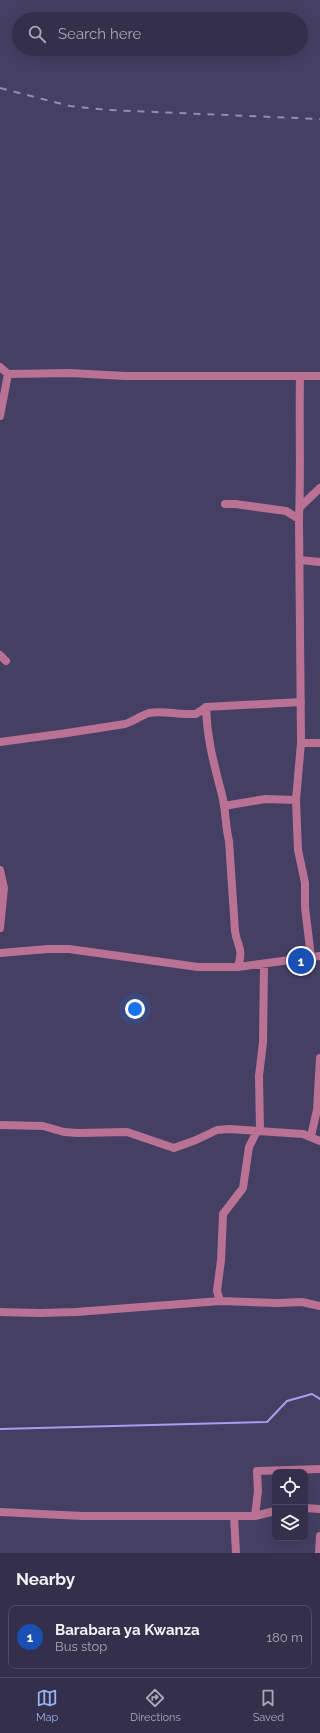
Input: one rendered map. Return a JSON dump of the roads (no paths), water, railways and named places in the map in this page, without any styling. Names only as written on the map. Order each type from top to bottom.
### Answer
[{"type":"street","points":[[0,367],[8,374],[62,373],[125,376],[320,376]]},
{"type":"street","points":[[0,416],[8,374]]},
{"type":"street","points":[[300,376],[299,519],[301,743],[296,800],[298,850],[305,883],[305,907],[311,957]]},
{"type":"street","points":[[286,510],[300,504],[320,488]]},
{"type":"street","points":[[225,504],[286,510],[299,519]]},
{"type":"street","points":[[300,560],[320,562]]},
{"type":"street","points":[[0,742],[125,724],[134,722],[148,714],[155,712],[196,714],[206,707],[300,702]]},
{"type":"street","points":[[206,707],[206,724],[210,750],[226,814],[235,930],[241,955],[238,967]]},
{"type":"street","points":[[301,743],[320,743]]},
{"type":"street","points":[[224,806],[265,799],[296,800]]},
{"type":"street","points":[[0,870],[4,888],[0,928]]},
{"type":"street","points":[[0,953],[48,949],[69,949],[198,968],[264,965],[320,956]]},
{"type":"street","points":[[220,1301],[217,1291],[221,1260],[223,1214],[243,1188],[249,1147],[258,1131],[259,1076],[263,1042],[264,965]]},
{"type":"street","points":[[310,1136],[317,1110],[320,1058]]},
{"type":"street","points":[[0,1125],[43,1126],[64,1132],[78,1133],[127,1132],[174,1148],[217,1130],[229,1129],[310,1136],[320,1141]]},
{"type":"street","points":[[0,1312],[76,1312],[220,1301],[278,1303],[302,1302],[320,1306]]},
{"type":"street","points":[[255,1516],[258,1491],[258,1471],[320,1469]]},
{"type":"street","points":[[308,1508],[320,1509]]},
{"type":"street","points":[[0,1512],[83,1516],[255,1516],[272,1512]]},
{"type":"street","points":[[234,1516],[236,1553]]},
{"type":"street","points":[[319,1553],[320,1536]]},
{"type":"waterway","points":[[0,1429],[267,1422],[287,1401],[312,1394],[320,1399]]},
{"type":"railway","points":[[0,88],[70,106],[108,110],[320,119]]},
{"type":"place","name":"Barabara ya Kwanza","points":[[301,961]]}]
